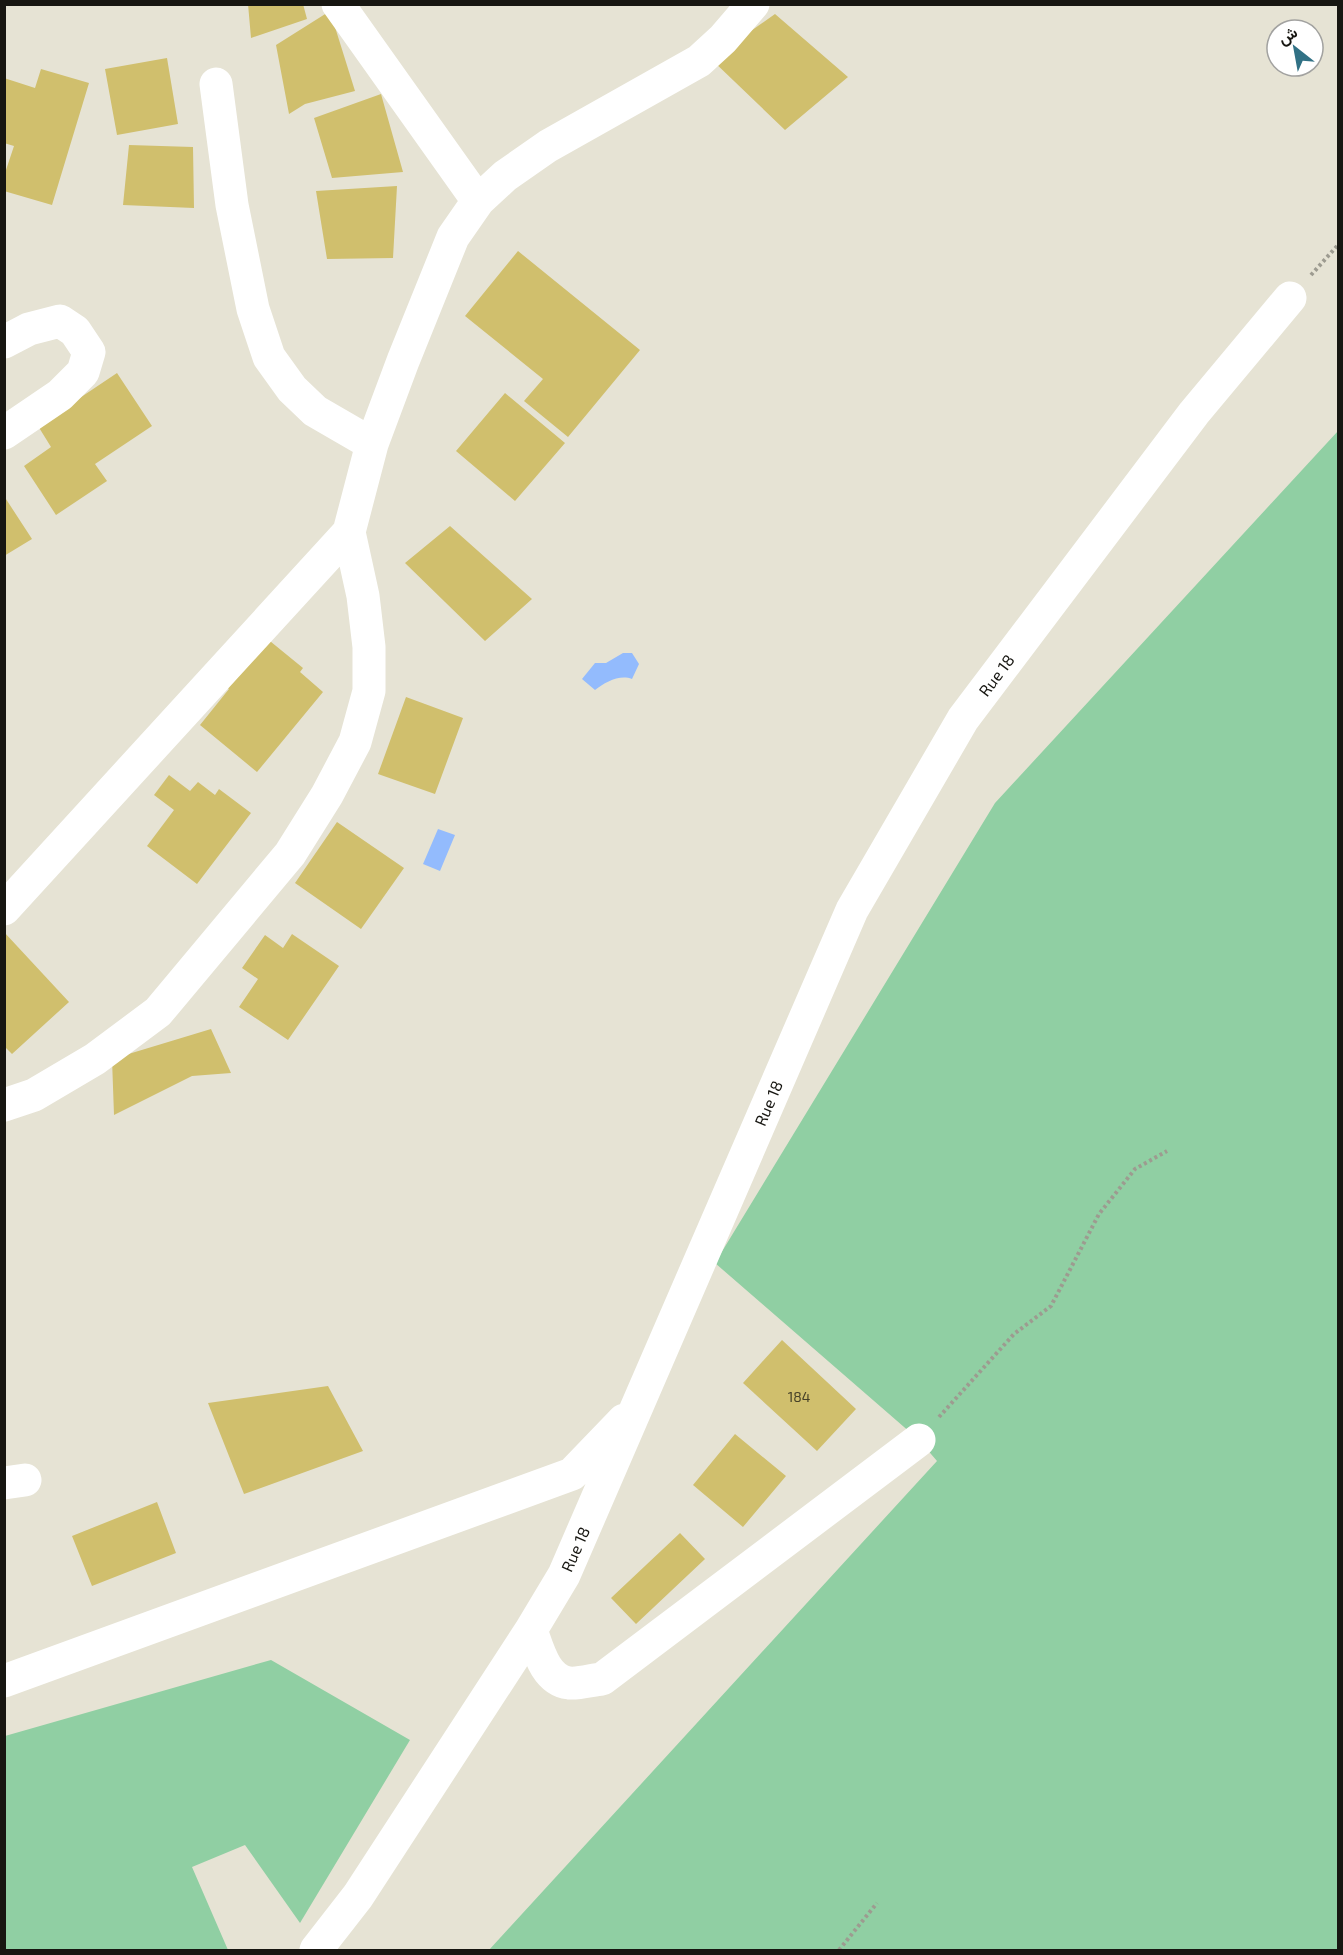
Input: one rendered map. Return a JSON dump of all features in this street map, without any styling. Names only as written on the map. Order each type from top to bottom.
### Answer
[{"type":"street","points":[[338,4],[477,201]]},
{"type":"street","points":[[4,1105],[34,1095],[95,1059],[158,1012],[290,854],[327,795],[355,742],[369,691],[369,647],[363,596],[349,532],[372,444],[453,237],[477,201],[505,176],[548,146],[699,61],[723,39],[753,4]]},
{"type":"street","points":[[216,84],[232,205],[253,309],[269,357],[292,389],[315,411],[372,444]]},
{"type":"street","name":"Rue 18","points":[[316,1950],[358,1896],[531,1630],[564,1575],[852,910],[957,729],[1194,413],[1290,298]]},
{"type":"street","points":[[4,342],[29,329],[60,321],[75,331],[89,352],[83,372],[60,395],[4,433]]},
{"type":"street","points":[[4,909],[349,532]]},
{"type":"street","points":[[4,1682],[572,1474],[638,1404]]},
{"type":"street","points":[[531,1630],[541,1657],[557,1680],[570,1684],[602,1679],[919,1440]]},
{"type":"path","points":[[1290,298],[1338,245]]},
{"type":"path","points":[[919,1440],[1014,1334],[1051,1306],[1099,1214],[1135,1169],[1167,1151]]},
{"type":"path","points":[[839,1950],[877,1903]]},
{"type":"green space","points":[[1338,431],[1338,1950],[489,1950],[937,1461],[919,1440],[715,1263],[995,803]]},
{"type":"green space","points":[[271,1660],[410,1740],[300,1923],[245,1845],[192,1867],[228,1950],[5,1950],[5,1736]]},
{"type":"water","points":[[623,653],[632,653],[639,664],[632,679],[623,677],[603,684],[595,690],[582,679],[595,663],[606,663]]},
{"type":"water","points":[[438,829],[455,835],[440,871],[423,864]]},
{"type":"building","points":[[248,4],[303,4],[307,19],[251,38]]},
{"type":"building","points":[[330,11],[355,91],[305,104],[289,114],[276,45]]},
{"type":"building","points":[[775,14],[848,77],[785,130],[711,59]]},
{"type":"building","points":[[167,58],[178,124],[117,135],[105,69]]},
{"type":"building","points":[[41,69],[89,83],[52,205],[4,191],[4,176],[14,146],[4,143],[4,78],[35,88]]},
{"type":"building","points":[[381,94],[403,172],[332,178],[314,118]]},
{"type":"building","points":[[129,145],[193,147],[194,208],[123,205]]},
{"type":"building","points":[[397,186],[393,258],[327,259],[316,191]]},
{"type":"building","points":[[518,251],[640,350],[568,437],[524,401],[543,379],[465,316]]},
{"type":"building","points":[[117,373],[152,426],[95,464],[107,481],[56,515],[24,466],[51,447],[38,426]]},
{"type":"building","points":[[505,393],[565,443],[515,501],[456,451]]},
{"type":"building","points":[[4,496],[32,539],[4,556]]},
{"type":"building","points":[[450,526],[532,599],[485,641],[405,563]]},
{"type":"building","points":[[265,637],[303,668],[300,672],[323,692],[257,772],[200,725],[229,689],[225,686]]},
{"type":"building","points":[[406,697],[463,718],[435,794],[378,774]]},
{"type":"building","points":[[169,775],[190,791],[198,782],[215,795],[219,789],[251,813],[197,884],[147,846],[174,810],[154,795]]},
{"type":"building","points":[[337,822],[404,868],[361,929],[295,883]]},
{"type":"building","points":[[4,932],[69,1002],[12,1054],[4,1046]]},
{"type":"building","points":[[292,934],[339,966],[288,1040],[239,1007],[258,979],[242,968],[265,935],[283,948]]},
{"type":"building","points":[[211,1029],[231,1073],[192,1076],[114,1115],[112,1059]]},
{"type":"building","points":[[782,1340],[856,1409],[817,1451],[743,1383]]},
{"type":"building","points":[[328,1386],[363,1451],[244,1494],[208,1403]]},
{"type":"building","points":[[735,1434],[786,1476],[743,1527],[693,1485]]},
{"type":"building","points":[[157,1502],[176,1553],[92,1586],[72,1536]]},
{"type":"building","points":[[680,1533],[705,1559],[636,1624],[611,1598]]}]
